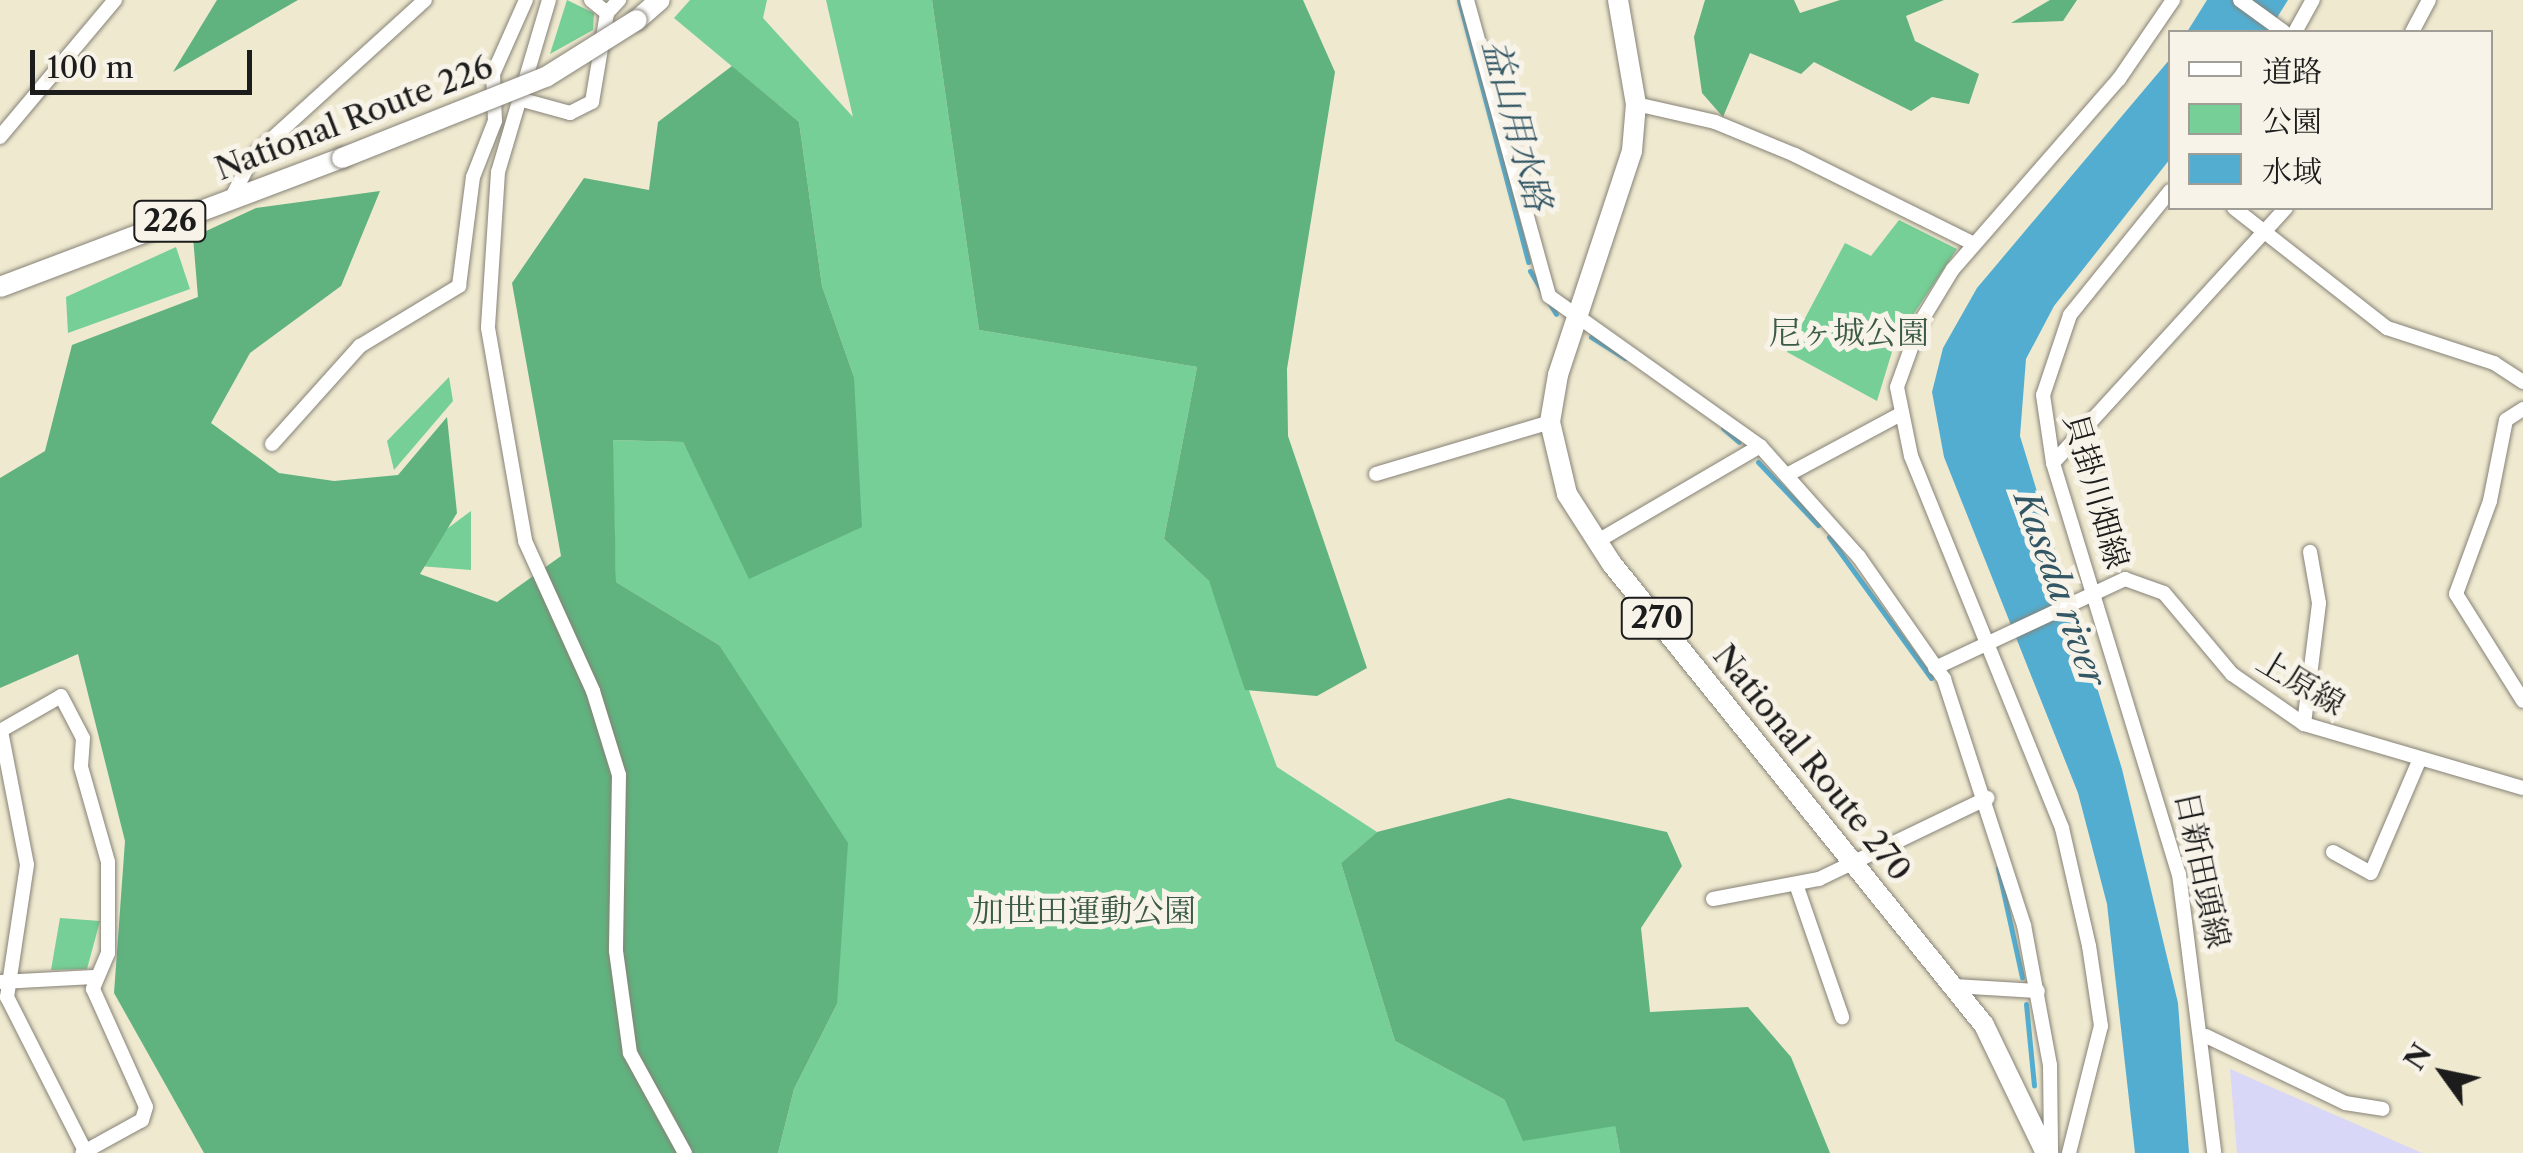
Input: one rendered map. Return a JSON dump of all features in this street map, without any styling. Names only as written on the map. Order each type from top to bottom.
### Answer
[{"type":"highway","name":"National Route 226","points":[[0,287],[546,76],[636,20],[660,0]]},
{"type":"highway","name":"National Route 270","points":[[1618,0],[1636,104],[1624,184],[1578,320],[1550,422],[1567,494],[1596,542],[1953,986],[2016,1082],[2049,1153]]},
{"type":"street","points":[[0,136],[115,0]]},
{"type":"street","points":[[232,197],[253,156],[425,0]]},
{"type":"street","points":[[272,444],[360,346],[459,286],[473,177],[495,121],[493,74],[526,0]]},
{"type":"street","points":[[549,0],[518,99],[491,210],[486,282],[504,430],[541,593],[593,691],[619,776],[616,952],[630,1053],[685,1153]]},
{"type":"street","points":[[592,0],[607,13]]},
{"type":"street","points":[[518,99],[570,113],[592,102],[607,13],[619,0]]},
{"type":"street","points":[[1467,0],[1549,296],[1578,320],[1702,396],[1760,446],[1859,557],[1936,668],[1987,798],[2038,991],[2049,1153]]},
{"type":"street","points":[[2069,1153],[2102,1026],[2062,828],[1996,635],[1901,414],[1905,356],[1972,244],[2119,79],[2173,0]]},
{"type":"street","points":[[2240,0],[2281,30]]},
{"type":"street","points":[[2296,30],[2313,0]]},
{"type":"street","points":[[2413,30],[2429,0]]},
{"type":"street","points":[[1636,104],[1763,142],[1972,244]]},
{"type":"street","name":"貝掛川畑線","points":[[2100,606],[2091,593],[2053,463],[2043,395],[2057,340],[2098,272],[2168,193]]},
{"type":"street","points":[[2237,210],[2387,328],[2494,362],[2523,382]]},
{"type":"street","points":[[2053,463],[2284,210]]},
{"type":"street","points":[[2523,410],[2506,420],[2490,501],[2456,594],[2523,701]]},
{"type":"street","points":[[1787,476],[1901,414]]},
{"type":"street","points":[[1376,474],[1550,422]]},
{"type":"street","points":[[1596,542],[1760,446]]},
{"type":"street","points":[[2304,724],[2319,603],[2310,552]]},
{"type":"street","name":"上原線","points":[[1936,668],[1996,635],[2124,579],[2164,593],[2232,674],[2304,724],[2419,761],[2523,788]]},
{"type":"street","name":"日新田頭線","points":[[2100,606],[2166,819],[2206,1036],[2214,1153]]},
{"type":"street","points":[[62,696],[83,738],[81,767],[108,862],[108,953],[94,977],[146,1107],[142,1120],[84,1152],[3,982],[26,865],[0,731],[62,696]]},
{"type":"street","points":[[2334,852],[2371,874],[2419,761]]},
{"type":"street","points":[[1713,899],[1797,887],[1987,798]]},
{"type":"street","points":[[1797,887],[1842,1016]]},
{"type":"street","points":[[3,982],[94,977]]},
{"type":"street","points":[[1953,986],[2038,991]]},
{"type":"street","points":[[2206,1036],[2345,1103],[2383,1109]]},
{"type":"shaded area","points":[[2230,1069],[2422,1153],[2237,1153]]},
{"type":"green space","points":[[217,0],[298,0],[173,72]]},
{"type":"green space","points":[[567,0],[594,13],[593,30],[550,54]]},
{"type":"green space","name":"加世田運動公園","points":[[690,0],[767,0],[763,18],[853,117],[826,0],[932,0],[979,330],[1197,367],[1164,539],[1209,581],[1277,767],[1377,832],[1341,863],[1395,1041],[1505,1100],[1615,1126],[1620,1153],[778,1153],[794,1089],[837,1004],[719,645],[616,582],[612,440],[683,442],[750,578],[854,377],[822,286],[799,122],[674,18]]},
{"type":"green space","points":[[932,0],[1303,0],[1335,72],[1287,369],[1288,436],[1367,668],[1317,696],[1245,690],[1209,581],[1164,539],[1197,367],[979,330]]},
{"type":"green space","points":[[1705,0],[1794,0],[1800,13],[1840,0],[1944,0],[1906,16],[1915,41],[1979,74],[1969,104],[1932,97],[1911,111],[1814,62],[1801,74],[1750,53],[1723,117],[1702,93],[1694,37]]},
{"type":"green space","points":[[2050,0],[2077,0],[2063,21],[2011,23]]},
{"type":"green space","points":[[732,66],[799,122],[822,286],[854,377],[862,527],[749,579],[683,442],[613,440],[616,582],[719,645],[848,843],[837,1004],[794,1089],[778,1153],[204,1153],[114,993],[125,841],[78,654],[0,688],[0,478],[45,451],[72,345],[198,297],[193,237],[256,208],[380,191],[341,286],[250,353],[211,423],[279,473],[334,481],[398,475],[447,417],[457,513],[420,574],[497,602],[561,556],[512,283],[584,178],[649,190],[658,122]]},
{"type":"green space","name":"尼ヶ城公園","points":[[1899,220],[1957,249],[1895,342],[1877,401],[1787,352],[1845,243],[1871,256]]},
{"type":"green space","points":[[176,247],[190,289],[68,333],[66,297]]},
{"type":"green space","points":[[449,377],[453,401],[394,470],[387,441]]},
{"type":"green space","points":[[471,511],[471,570],[419,566],[440,534]]},
{"type":"green space","points":[[1509,798],[1667,832],[1682,866],[1641,928],[1650,1012],[1748,1007],[1791,1057],[1830,1153],[1620,1153],[1615,1126],[1523,1141],[1505,1100],[1395,1041],[1341,863],[1377,832]]},
{"type":"green space","points":[[60,918],[100,921],[87,969],[51,970]]},
{"type":"water","points":[[2207,0],[2288,0],[2269,30],[2188,30]]},
{"type":"water","name":"Kaseda river","points":[[2168,61],[2168,162],[2054,306],[2026,359],[2020,436],[2122,769],[2178,1003],[2189,1153],[2135,1153],[2107,904],[2078,793],[1944,457],[1932,392],[1943,348],[1977,288]]},
{"type":"waterway","name":"益山用水路","points":[[1459,0],[1528,262]]},
{"type":"waterway","name":"益山用水路","points":[[1530,271],[1556,314]]},
{"type":"waterway","name":"益山用水路","points":[[1591,337],[1625,358]]},
{"type":"waterway","name":"益山用水路","points":[[1723,428],[1739,442]]},
{"type":"waterway","name":"益山用水路","points":[[1758,462],[1818,525]]},
{"type":"waterway","name":"益山用水路","points":[[1829,537],[1931,678]]},
{"type":"waterway","name":"益山用水路","points":[[1998,868],[2022,977]]},
{"type":"waterway","name":"益山用水路","points":[[2026,1004],[2034,1086]]}]
